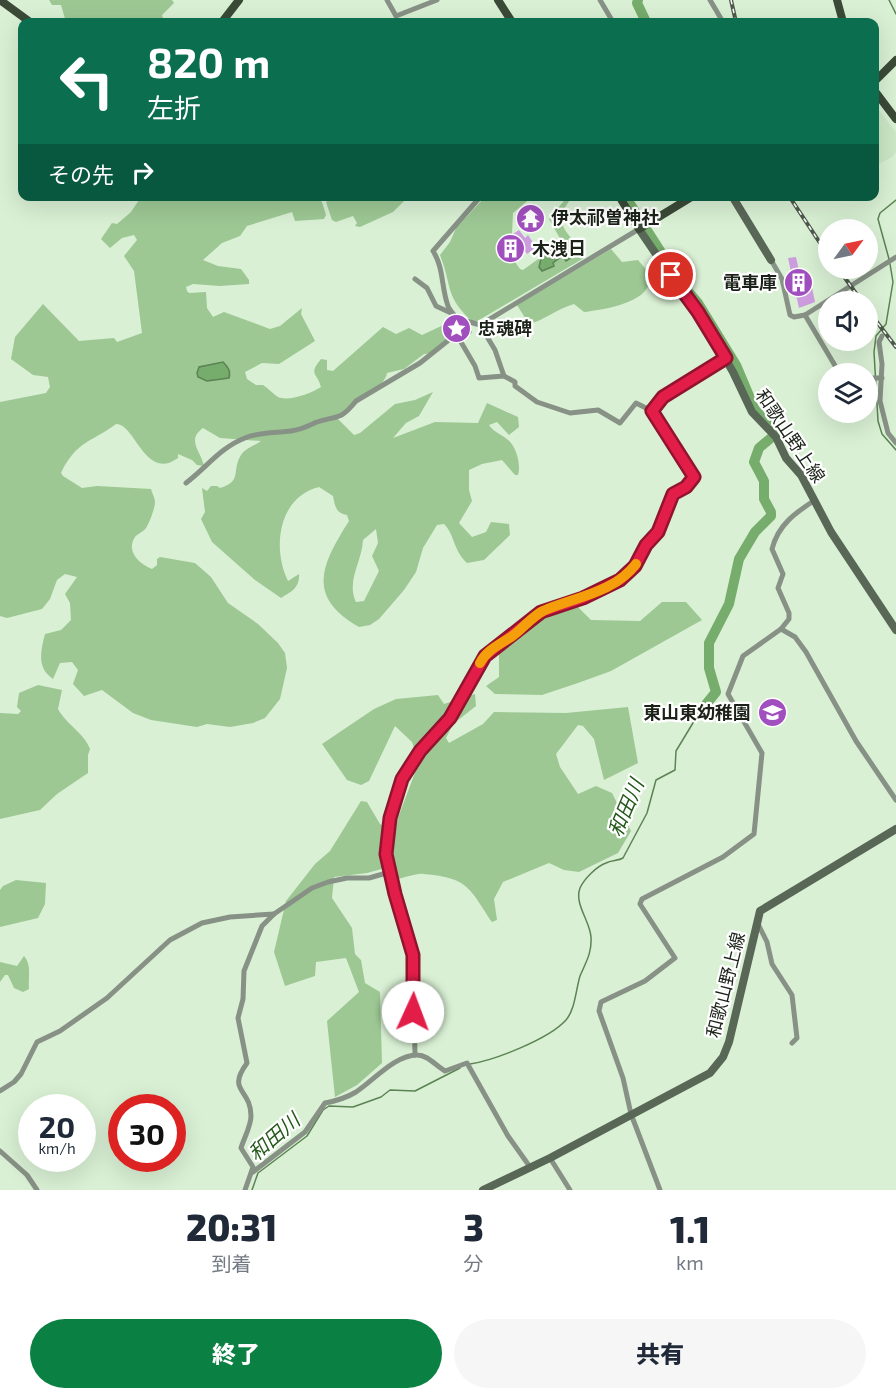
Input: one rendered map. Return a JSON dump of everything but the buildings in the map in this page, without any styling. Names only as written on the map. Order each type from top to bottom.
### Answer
[{"type":"main road","points":[[0,0],[25,18]]},
{"type":"main road","points":[[225,18],[239,0]]},
{"type":"main road","points":[[498,0],[509,18]]},
{"type":"main road","points":[[837,0],[842,18]]},
{"type":"main road","points":[[879,77],[896,60]]},
{"type":"main road","points":[[879,97],[896,119]]},
{"type":"main road","points":[[623,201],[642,227],[685,201]]},
{"type":"main road","points":[[735,201],[771,260]]},
{"type":"main road","name":"和歌山野上線","points":[[642,227],[726,358],[752,412],[775,436],[786,458],[810,487],[831,532],[896,630]]},
{"type":"main road","name":"和歌山野上線","points":[[483,1190],[550,1158],[716,1069],[729,1042],[758,915],[764,906],[896,829]]},
{"type":"street","points":[[387,0],[396,16],[437,0]]},
{"type":"street","points":[[600,0],[611,18]]},
{"type":"street","points":[[711,0],[721,18]]},
{"type":"street","points":[[451,313],[439,261],[433,251],[478,201]]},
{"type":"street","points":[[480,325],[642,227]]},
{"type":"street","points":[[771,260],[782,279],[790,315],[794,317],[805,315],[896,257]]},
{"type":"street","points":[[415,279],[427,288],[436,306],[461,320],[480,325],[495,350],[504,376]]},
{"type":"street","points":[[805,315],[833,363]]},
{"type":"street","points":[[459,338],[469,332],[461,320]]},
{"type":"street","points":[[186,483],[213,462],[221,452],[245,438],[293,431],[318,422],[335,420],[356,400],[420,363],[454,335],[459,338],[479,378],[504,376],[515,381],[515,386],[532,400],[570,413],[598,410],[620,423],[636,403],[652,411],[694,477],[686,487],[673,494],[658,532],[646,545],[635,566],[620,580],[583,598],[541,612],[485,656],[450,718],[420,751],[402,779],[390,818],[386,854],[413,955],[416,1055]]},
{"type":"street","points":[[882,336],[879,342],[882,378],[880,401],[888,433],[896,443]]},
{"type":"street","points":[[652,411],[663,397],[726,358]]},
{"type":"street","points":[[660,1190],[631,1114],[622,1078],[598,1011],[602,1002],[645,981],[675,958],[640,904],[642,899],[723,857],[754,834],[762,753],[728,694],[744,656],[781,629],[789,620],[789,613],[778,588],[783,574],[772,549],[773,542],[782,525],[815,500]]},
{"type":"street","points":[[781,629],[795,638],[806,652],[856,741],[896,800]]},
{"type":"street","points":[[252,1174],[253,1167],[241,1148],[251,1114],[237,1077],[247,1063],[238,1018],[243,999],[244,971],[262,926],[274,914],[312,888],[347,878],[369,878],[390,872]]},
{"type":"street","points":[[0,1091],[14,1082],[21,1074],[37,1042],[60,1031],[107,998],[170,940],[201,923],[230,917],[274,914]]},
{"type":"street","points":[[757,922],[767,942],[772,964],[792,995],[797,1038],[792,1043]]},
{"type":"street","points":[[245,1190],[259,1165],[305,1132],[325,1103],[338,1101],[357,1091],[393,1064],[416,1055],[427,1058],[445,1071],[467,1063],[508,1136],[530,1167]]},
{"type":"street","points":[[0,1151],[27,1175],[37,1190]]},
{"type":"street","points":[[550,1158],[570,1190]]},
{"type":"shaded area","points":[[49,0],[172,0],[174,3],[162,15],[163,18],[65,18],[61,5],[52,5]]},
{"type":"shaded area","points":[[879,110],[896,132],[896,152],[879,164]]},
{"type":"shaded area","points":[[138,201],[321,201],[326,215],[324,219],[295,221],[292,212],[247,226],[240,236],[222,243],[203,260],[218,266],[241,269],[249,280],[249,284],[220,286],[193,284],[186,287],[189,293],[206,292],[207,308],[213,317],[224,312],[270,329],[280,326],[302,308],[301,314],[315,341],[279,364],[262,363],[245,372],[247,379],[256,385],[263,385],[278,397],[300,396],[321,387],[314,371],[321,359],[327,360],[327,370],[333,371],[383,327],[396,334],[409,328],[422,335],[452,321],[459,325],[459,332],[436,353],[424,354],[404,369],[387,373],[385,379],[374,391],[338,419],[354,435],[360,433],[395,404],[415,400],[433,392],[419,416],[406,423],[393,438],[435,422],[478,423],[487,403],[518,417],[519,427],[509,435],[497,422],[489,425],[509,440],[513,446],[519,463],[518,475],[515,475],[502,460],[482,464],[469,470],[469,490],[472,501],[459,523],[472,537],[486,532],[491,522],[509,524],[510,535],[484,560],[467,563],[459,553],[448,528],[444,524],[437,525],[423,548],[416,572],[404,590],[379,619],[370,625],[359,627],[342,616],[331,604],[325,592],[326,566],[331,552],[349,521],[347,515],[340,513],[337,509],[333,496],[319,487],[305,493],[295,501],[282,526],[280,554],[283,568],[288,581],[299,574],[299,579],[296,586],[281,598],[255,580],[212,542],[201,519],[205,512],[202,488],[207,491],[211,486],[220,488],[232,482],[241,455],[261,441],[220,438],[203,428],[198,432],[195,441],[204,466],[197,465],[192,460],[178,454],[178,458],[167,463],[157,463],[149,458],[123,426],[116,424],[85,443],[73,454],[61,473],[82,488],[97,486],[151,489],[155,499],[152,516],[146,528],[136,536],[132,543],[133,553],[139,561],[152,569],[157,565],[157,559],[160,557],[195,563],[211,577],[228,603],[258,624],[285,653],[287,668],[280,699],[265,718],[253,723],[230,727],[207,724],[197,727],[151,720],[133,713],[102,690],[84,696],[73,684],[78,670],[72,662],[60,663],[53,679],[48,675],[41,658],[45,634],[61,630],[71,620],[70,603],[65,594],[77,577],[65,574],[57,580],[50,599],[42,609],[7,618],[0,616],[0,402],[46,393],[50,387],[48,377],[33,375],[11,359],[15,337],[43,304],[79,341],[114,338],[117,342],[142,333],[134,271],[124,256],[137,240],[134,235],[122,238],[110,248],[101,239],[112,223],[117,224],[131,212]],"holes":[[[376,529],[378,543],[372,556],[379,571],[364,601],[356,602],[353,587],[363,540]]]},
{"type":"shaded area","points":[[404,201],[393,212],[360,227],[355,226],[357,223],[353,216],[336,222],[332,220],[326,202]]},
{"type":"shaded area","points":[[481,201],[527,201],[513,213],[512,234],[504,246],[523,270],[562,242],[549,219],[564,201],[569,201],[562,216],[562,223],[584,258],[474,323],[464,314],[453,298],[440,255],[450,242],[456,228]]},
{"type":"shaded area","points":[[568,242],[576,251],[575,255],[566,261],[562,256],[553,263],[554,266],[542,271],[539,267],[541,259],[548,253],[551,256]]},
{"type":"shaded area","points":[[611,249],[622,262],[638,260],[646,269],[649,285],[644,292],[625,303],[592,311],[584,312],[574,304],[529,324],[517,305]]},
{"type":"shaded area","points":[[223,362],[229,369],[229,378],[207,381],[198,377],[199,367]]},
{"type":"shaded area","points":[[662,602],[686,602],[702,620],[611,671],[542,695],[495,694],[486,686],[499,677],[499,653],[541,619],[578,607],[591,620],[640,621]]},
{"type":"shaded area","points":[[38,685],[62,690],[58,709],[84,738],[90,749],[88,773],[57,794],[40,810],[0,819],[0,713],[18,714],[21,711],[17,707],[19,693]]},
{"type":"shaded area","points":[[475,694],[476,706],[453,724],[446,738],[449,743],[483,724],[494,712],[566,713],[628,707],[638,763],[604,780],[594,739],[583,726],[578,725],[556,754],[560,767],[578,794],[596,786],[612,793],[631,831],[618,853],[579,872],[564,870],[549,863],[503,882],[494,899],[497,920],[492,922],[472,893],[450,878],[421,874],[397,879],[385,868],[334,877],[332,898],[352,928],[355,954],[361,960],[365,983],[380,992],[382,1063],[357,1085],[335,1097],[327,1021],[359,992],[346,958],[316,962],[315,976],[285,986],[274,952],[286,901],[315,864],[330,851],[361,801],[367,802],[380,824],[393,831],[419,762],[412,742],[395,726],[369,781],[361,785],[347,780],[322,744],[374,709],[396,699],[438,695],[444,704]]},
{"type":"shaded area","points":[[16,880],[46,883],[45,904],[38,918],[0,927],[0,890],[3,886]]},
{"type":"shaded area","points":[[24,956],[29,967],[29,989],[23,992],[14,988],[8,975],[5,975],[0,982],[0,962],[17,966]]},
{"type":"waterway","name":"和田川","points":[[638,0],[637,3],[644,18]]},
{"type":"waterway","points":[[889,0],[896,14]]},
{"type":"waterway","points":[[889,259],[878,219],[880,213],[896,200]]},
{"type":"waterway","name":"和田川","points":[[628,201],[680,282],[698,303],[736,365],[755,410],[777,429],[777,433],[759,448],[754,462],[764,481],[764,499],[771,516],[755,532],[739,559],[729,604],[709,643],[709,668],[716,692],[699,713]]},
{"type":"waterway","points":[[890,264],[893,282],[886,324],[876,336],[874,352],[878,421],[882,434],[896,450]]},
{"type":"waterway","name":"和田川","points":[[470,1064],[493,1058],[535,1041],[558,1027],[569,1016],[580,976],[590,953],[591,943],[590,931],[579,900],[580,888],[599,867],[623,858],[647,813],[656,780],[675,770],[676,751],[699,713]]},
{"type":"waterway","name":"和田川","points":[[252,1190],[258,1173],[307,1136],[323,1110],[329,1106],[353,1107],[381,1097],[390,1090],[415,1091],[460,1068]]},
{"type":"railway","points":[[731,0],[735,18]]},
{"type":"railway","points":[[792,201],[818,240]]},
{"type":"railway","points":[[846,279],[854,291]]},
{"type":"railway","points":[[878,323],[896,347]]},
{"type":"slow traffic","points":[[480,663],[491,650],[513,636],[541,612],[583,598],[620,580],[636,564]]},
{"type":"place","name":"伊太祁曽神社","points":[[530,218]]},
{"type":"place","name":"木洩日","points":[[511,249]]},
{"type":"place","name":"電車庫","points":[[798,283]]},
{"type":"place","name":"忠魂碑","points":[[457,329]]},
{"type":"place","name":"東山東幼稚園","points":[[772,713]]},
{"type":"route","points":[[413,1012],[415,992],[413,955],[386,854],[394,799],[408,767],[450,718],[485,656],[541,612],[583,598],[620,580],[635,566],[646,545],[658,532],[673,494],[686,487],[694,477],[652,411],[663,397],[726,358],[698,312],[671,275]]}]
